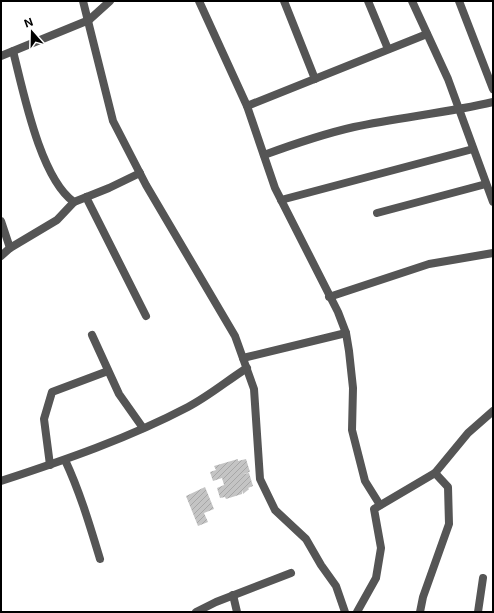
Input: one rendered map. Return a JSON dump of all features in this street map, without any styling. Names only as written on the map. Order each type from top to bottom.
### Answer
[{"type":"street","points":[[83,1],[89,20],[113,121],[140,173],[235,336],[247,368],[254,389],[260,479],[275,510],[306,539],[321,565],[336,586],[345,612]]},
{"type":"street","points":[[1,56],[89,20],[110,1]]},
{"type":"street","points":[[199,1],[247,106],[275,188],[329,297],[338,312],[346,333],[353,388],[352,430],[365,481],[380,505]]},
{"type":"street","points":[[284,1],[315,79]]},
{"type":"street","points":[[368,1],[388,49]]},
{"type":"street","points":[[412,1],[448,79],[493,202]]},
{"type":"street","points":[[459,1],[493,89]]},
{"type":"street","points":[[247,106],[427,34]]},
{"type":"street","points":[[13,51],[26,103],[40,145],[55,181],[64,195],[74,202]]},
{"type":"street","points":[[264,155],[304,141],[355,127],[459,110],[493,102]]},
{"type":"street","points":[[281,200],[473,149]]},
{"type":"street","points":[[1,256],[10,248],[57,220],[74,202],[109,188],[140,173]]},
{"type":"street","points":[[377,212],[486,184]]},
{"type":"street","points":[[86,197],[146,316]]},
{"type":"street","points":[[1,221],[10,248]]},
{"type":"street","points":[[329,297],[429,264],[493,253]]},
{"type":"street","points":[[243,358],[346,333]]},
{"type":"street","points":[[92,335],[119,394],[143,428]]},
{"type":"street","points":[[1,481],[65,460],[143,428],[190,406],[247,368]]},
{"type":"street","points":[[50,465],[44,419],[52,392],[108,371]]},
{"type":"street","points":[[357,612],[376,578],[381,548],[374,509],[435,473],[468,433],[493,410]]},
{"type":"street","points":[[65,460],[74,479],[100,559]]},
{"type":"street","points":[[420,612],[423,597],[449,524],[448,487],[435,473]]},
{"type":"street","points":[[196,612],[233,595],[291,573]]},
{"type":"street","points":[[478,612],[483,578]]},
{"type":"street","points":[[233,595],[237,612]]},
{"type":"building","points":[[238,459],[238,461],[246,459],[250,472],[243,474],[249,473],[253,486],[248,488],[249,489],[243,494],[242,490],[242,494],[226,499],[225,497],[220,498],[217,488],[224,485],[222,478],[213,481],[210,472],[216,470],[214,466]]},
{"type":"building","points":[[205,487],[214,509],[204,513],[208,522],[198,526],[186,496]]}]
